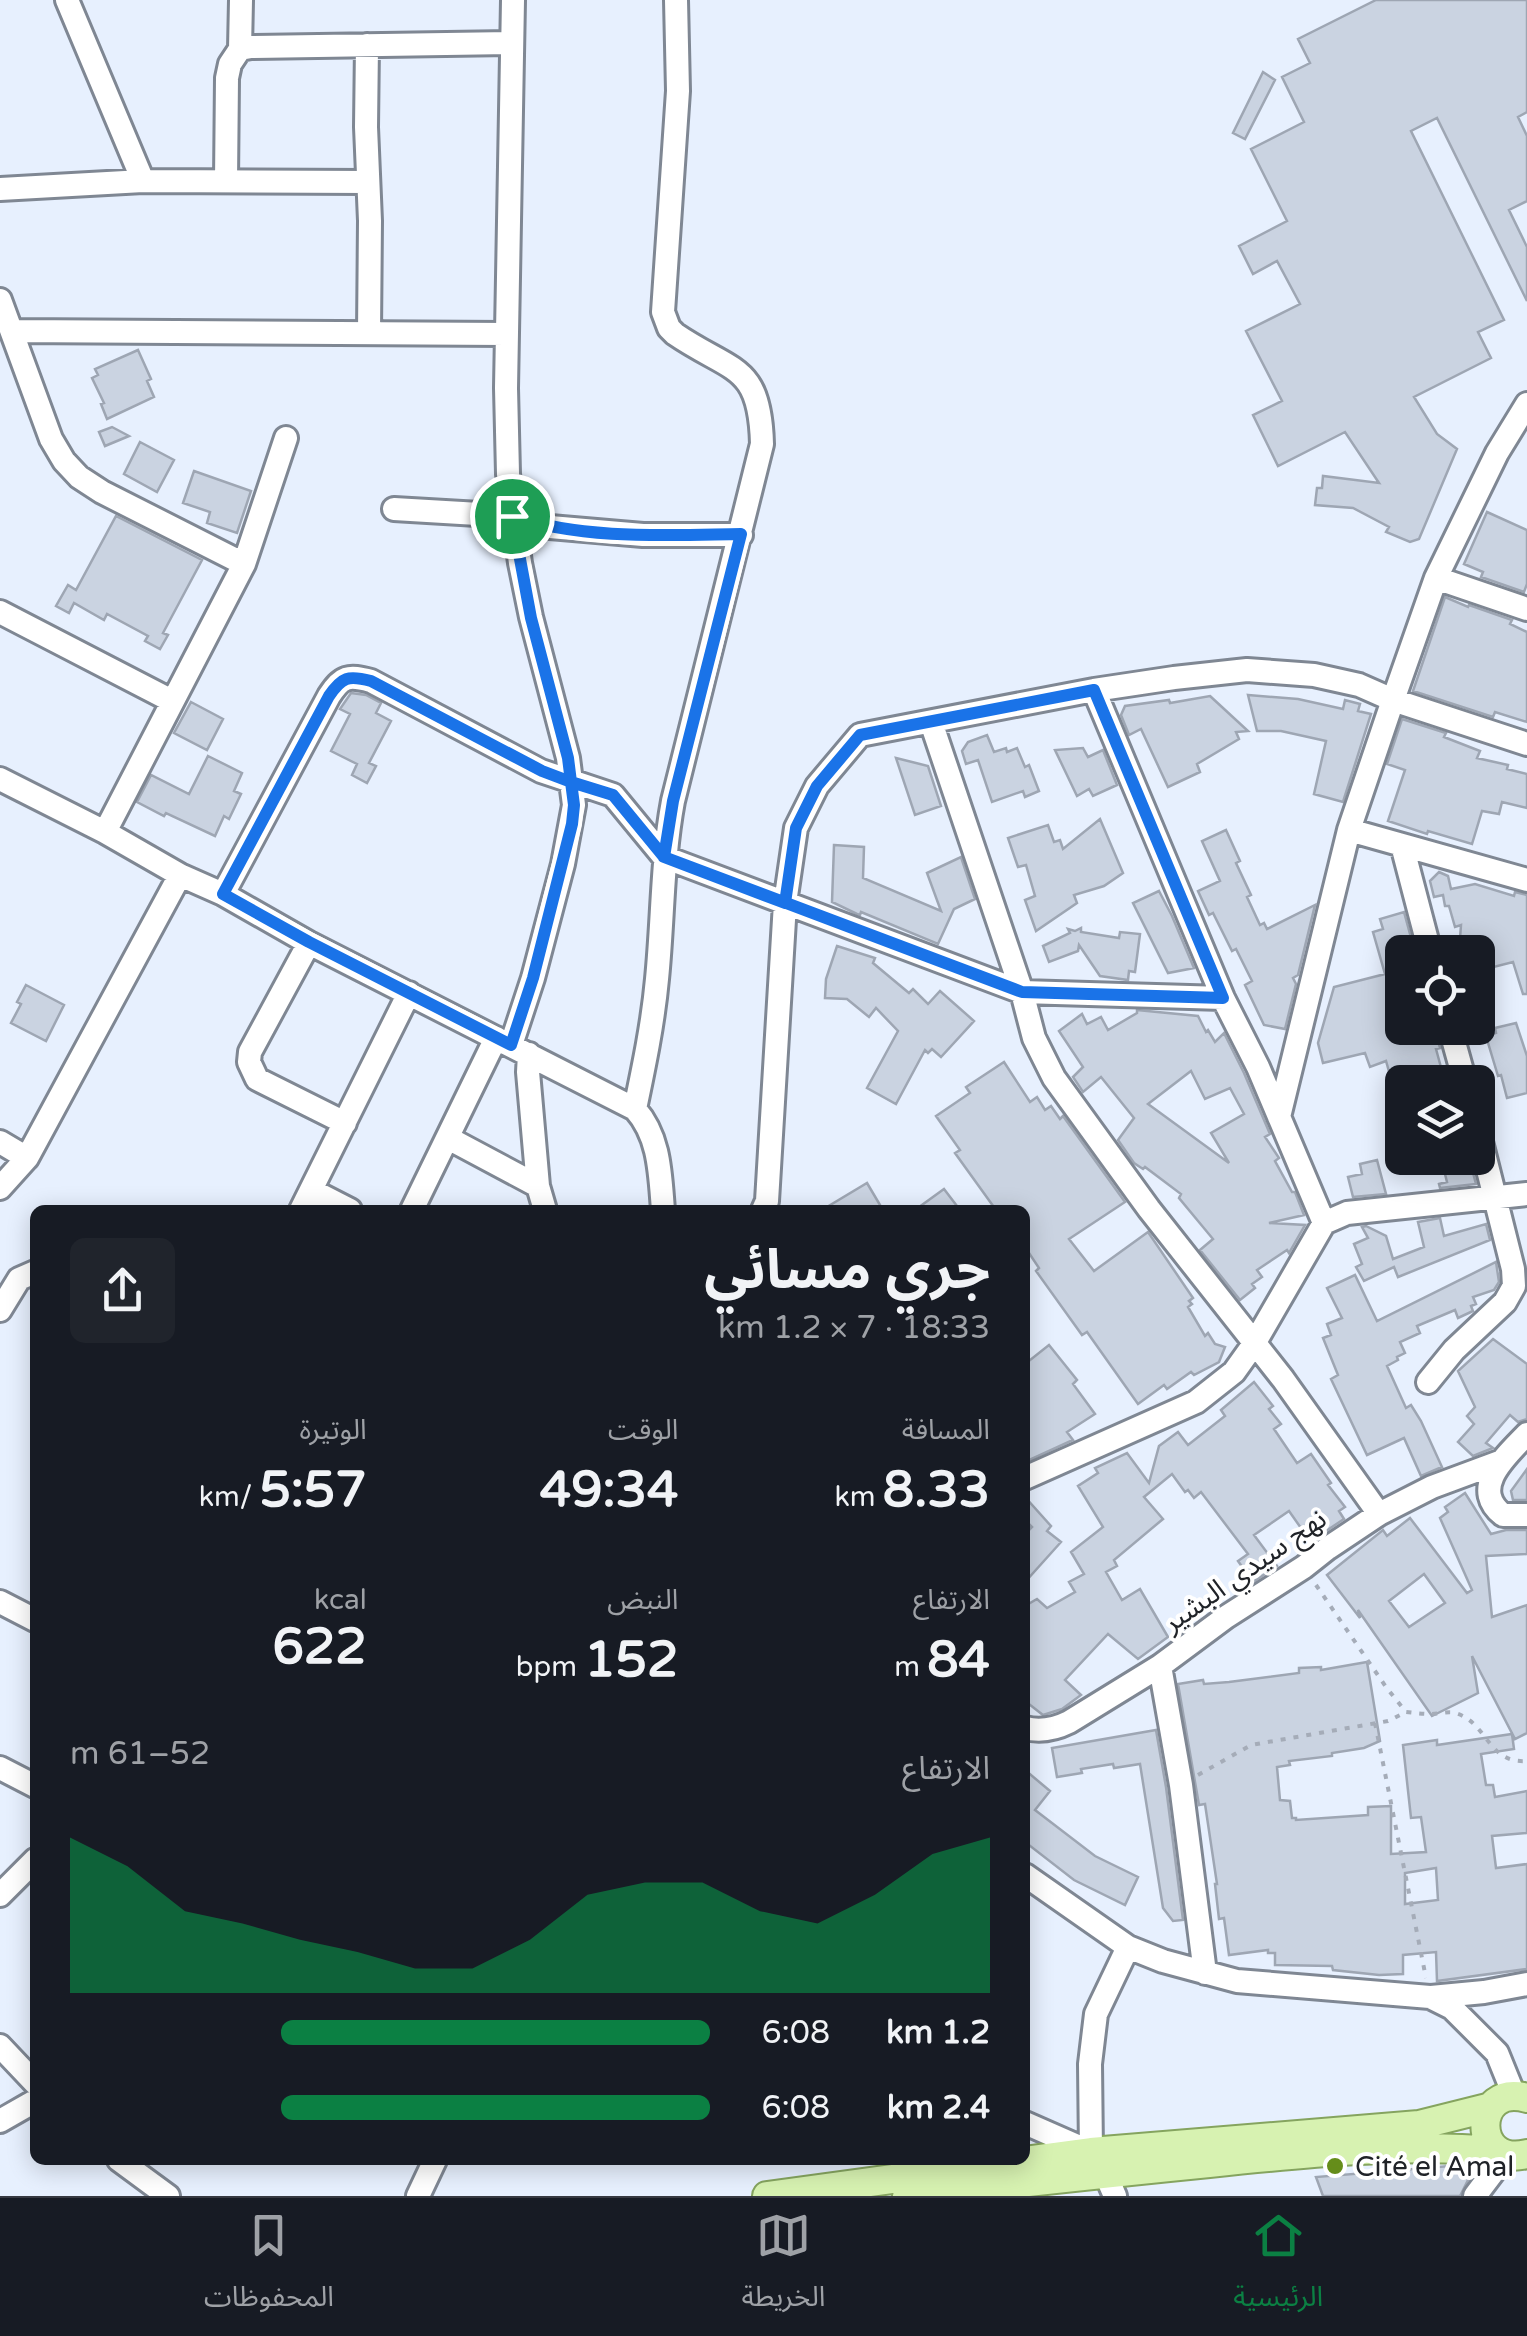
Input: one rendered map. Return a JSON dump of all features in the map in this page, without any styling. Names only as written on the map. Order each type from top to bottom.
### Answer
[{"type":"main road","points":[[767,2196],[947,2166],[1103,2174],[1419,2124],[1511,2100]]},
{"type":"main road","points":[[1510,2153],[1486,2135],[1485,2126],[1511,2100]]},
{"type":"main road","points":[[907,2196],[1294,2154],[1456,2147],[1510,2153]]},
{"type":"street","points":[[68,0],[144,180]]},
{"type":"street","points":[[226,181],[227,78],[240,49],[242,0]]},
{"type":"street","points":[[414,1205],[448,1138],[512,1046],[533,978],[574,805],[568,758],[531,618],[512,516],[506,426],[513,0]]},
{"type":"street","points":[[635,1109],[658,978],[664,857],[673,801],[762,444],[762,414],[747,380],[738,370],[669,328],[663,312],[678,91],[676,0]]},
{"type":"street","points":[[240,49],[512,42]]},
{"type":"street","points":[[366,45],[369,333]]},
{"type":"street","points":[[0,189],[144,180],[368,182]]},
{"type":"street","points":[[0,300],[51,438],[64,461],[102,492],[244,564]]},
{"type":"street","points":[[13,331],[508,334]]},
{"type":"street","points":[[1279,1117],[1349,830],[1393,700],[1436,578],[1497,454],[1527,404]]},
{"type":"street","points":[[105,832],[244,564],[286,438]]},
{"type":"street","points":[[394,508],[512,516],[550,526],[624,533],[741,534]]},
{"type":"street","points":[[1436,578],[1527,609]]},
{"type":"street","points":[[0,612],[172,700]]},
{"type":"street","points":[[766,1205],[785,903],[796,828],[817,786],[860,735],[1094,690],[1247,670],[1314,675],[1359,684],[1393,700],[1527,744]]},
{"type":"street","points":[[223,894],[329,696],[346,678],[358,678],[371,681],[542,771],[613,795],[664,857],[1022,992],[1223,998]]},
{"type":"street","points":[[1094,690],[1223,998],[1258,1067],[1324,1222]]},
{"type":"street","points":[[931,722],[1034,1038],[1054,1078],[1149,1209],[1283,1379],[1379,1514]]},
{"type":"street","points":[[0,780],[635,1109],[648,1123],[654,1142],[662,1205]]},
{"type":"street","points":[[1349,830],[1527,880]]},
{"type":"street","points":[[1402,845],[1426,935]]},
{"type":"street","points":[[0,1188],[27,1158],[180,875]]},
{"type":"street","points":[[309,942],[250,1052],[249,1062],[257,1079],[346,1123]]},
{"type":"street","points":[[306,1200],[409,993]]},
{"type":"street","points":[[512,1046],[529,1088],[538,1186],[544,1205]]},
{"type":"street","points":[[448,1138],[538,1186]]},
{"type":"street","points":[[0,1142],[27,1158]]},
{"type":"street","points":[[1428,1382],[1454,1350],[1512,1293],[1513,1269],[1490,1175]]},
{"type":"street","points":[[1030,1476],[1196,1402],[1234,1372],[1324,1222],[1346,1214],[1527,1194]]},
{"type":"street","points":[[0,1310],[19,1279],[30,1274]]},
{"type":"street","points":[[1527,1434],[1502,1461],[1489,1488],[1489,1498],[1503,1515],[1527,1515]]},
{"type":"street","name":"نهج سيدي البشير","points":[[1030,1729],[1058,1728],[1160,1666],[1379,1514],[1432,1486],[1502,1461]]},
{"type":"street","points":[[0,1602],[30,1617]]},
{"type":"street","points":[[1160,1666],[1181,1785],[1206,1973]]},
{"type":"street","points":[[0,1768],[30,1783]]},
{"type":"street","points":[[0,1896],[30,1865]]},
{"type":"street","points":[[1030,1878],[1128,1947],[1237,1981],[1430,1997],[1527,1984]]},
{"type":"street","points":[[1103,2174],[1090,2064],[1096,2014],[1128,1947]]},
{"type":"street","points":[[1430,1997],[1452,2008],[1497,2053],[1511,2100]]},
{"type":"street","points":[[0,2046],[30,2069]]},
{"type":"street","points":[[0,2121],[30,2104]]},
{"type":"street","points":[[1030,2126],[1103,2174]]},
{"type":"street","points":[[1475,2196],[1510,2153]]},
{"type":"street","points":[[123,2165],[144,2196]]},
{"type":"street","points":[[125,2165],[168,2196]]},
{"type":"street","points":[[418,2196],[433,2165]]},
{"type":"path","points":[[1304,1567],[1406,1712]]},
{"type":"path","points":[[1181,1785],[1251,1746],[1388,1721],[1406,1712],[1454,1713],[1473,1724],[1499,1756],[1527,1761]]},
{"type":"path","points":[[1375,1723],[1430,1997]]},
{"type":"building","points":[[1376,0],[1527,0],[1527,112],[1518,117],[1527,136],[1527,201],[1509,210],[1527,247],[1527,301],[1437,118],[1411,131],[1504,320],[1478,332],[1491,358],[1414,397],[1437,434],[1457,449],[1419,539],[1410,542],[1386,532],[1389,527],[1353,508],[1315,505],[1323,476],[1379,483],[1345,432],[1278,466],[1253,415],[1282,401],[1246,331],[1300,304],[1277,261],[1253,274],[1239,246],[1287,221],[1251,149],[1304,122],[1282,77],[1310,63],[1298,39]]},
{"type":"building","points":[[1263,72],[1275,80],[1245,139],[1233,133]]},
{"type":"building","points":[[138,350],[154,397],[107,419],[92,378],[98,375],[95,369]]},
{"type":"building","points":[[112,427],[129,436],[105,446],[99,432]]},
{"type":"building","points":[[140,442],[174,460],[157,492],[124,474]]},
{"type":"building","points":[[194,471],[251,491],[237,533],[207,523],[210,512],[183,503]]},
{"type":"building","points":[[1487,512],[1527,530],[1524,592],[1481,577],[1483,572],[1464,564]]},
{"type":"building","points":[[116,516],[202,560],[163,633],[168,635],[160,649],[145,641],[148,636],[107,614],[104,620],[74,603],[69,613],[56,606],[68,585],[76,590]]},
{"type":"building","points":[[1445,597],[1512,620],[1510,624],[1527,632],[1527,722],[1495,712],[1493,717],[1413,691]]},
{"type":"building","points":[[351,693],[381,703],[376,713],[391,721],[369,763],[376,766],[367,783],[352,775],[357,764],[331,751],[350,714],[340,709]]},
{"type":"building","points":[[1248,695],[1298,699],[1343,709],[1345,700],[1360,704],[1358,711],[1371,714],[1343,802],[1314,794],[1326,741],[1281,731],[1257,731]]},
{"type":"building","points":[[1210,696],[1248,731],[1236,732],[1239,739],[1197,764],[1200,772],[1168,787],[1141,729],[1129,735],[1121,715],[1125,706]]},
{"type":"building","points":[[191,702],[223,719],[207,750],[174,733]]},
{"type":"building","points":[[1402,719],[1446,733],[1444,737],[1480,751],[1477,758],[1527,774],[1527,808],[1502,802],[1499,814],[1482,811],[1472,844],[1388,821],[1405,770],[1387,764]]},
{"type":"building","points":[[987,735],[994,752],[1017,748],[1039,791],[1025,797],[1023,791],[992,802],[978,760],[966,764],[962,751],[968,742]]},
{"type":"building","points":[[1083,748],[1088,757],[1103,750],[1117,785],[1093,796],[1089,789],[1077,796],[1055,750]]},
{"type":"building","points":[[208,756],[242,773],[234,791],[241,794],[215,836],[137,802],[151,775],[189,794]]},
{"type":"building","points":[[896,758],[928,766],[941,806],[915,815]]},
{"type":"building","points":[[1100,819],[1123,873],[1104,886],[1074,895],[1077,903],[1036,931],[1025,900],[1035,896],[1026,865],[1018,867],[1008,838],[1048,825],[1054,842],[1060,840],[1063,849]]},
{"type":"building","points":[[1226,830],[1260,925],[1264,923],[1267,929],[1315,905],[1298,975],[1293,978],[1296,984],[1285,1029],[1264,1025],[1245,985],[1252,981],[1198,891],[1220,881],[1202,841]]},
{"type":"building","points":[[834,845],[864,847],[863,878],[941,911],[927,873],[961,857],[975,899],[954,909],[938,944],[861,912],[857,914],[832,902]]},
{"type":"building","points":[[1439,872],[1448,876],[1451,889],[1475,884],[1514,896],[1515,892],[1527,895],[1527,994],[1523,994],[1513,962],[1495,967],[1495,935],[1460,935],[1461,925],[1455,927],[1449,906],[1445,906],[1443,895],[1434,897],[1430,881]]},
{"type":"building","points":[[1159,891],[1194,968],[1168,973],[1133,903]]},
{"type":"building","points":[[1404,912],[1410,935],[1385,935],[1385,974],[1373,932],[1383,929],[1380,919]]},
{"type":"building","points":[[1081,928],[1081,932],[1119,938],[1120,932],[1140,934],[1135,972],[1129,971],[1128,980],[1100,976],[1079,945],[1078,951],[1049,962],[1043,946],[1070,933],[1068,929]]},
{"type":"building","points":[[837,946],[875,958],[873,963],[909,993],[913,989],[928,1004],[940,991],[974,1021],[941,1057],[932,1049],[928,1053],[925,1050],[896,1104],[867,1088],[898,1031],[876,1008],[869,1017],[847,999],[825,998],[826,979]]},
{"type":"building","points":[[1385,974],[1385,1045],[1439,1045],[1436,1049],[1440,1065],[1387,1065],[1386,1061],[1370,1067],[1365,1053],[1323,1063],[1318,1043],[1334,987]]},
{"type":"building","points":[[26,985],[64,1005],[46,1041],[11,1023]]},
{"type":"building","points":[[1137,1013],[1198,1016],[1215,1042],[1224,1033],[1270,1134],[1265,1137],[1279,1158],[1275,1161],[1304,1215],[1269,1223],[1305,1225],[1289,1253],[1287,1250],[1257,1270],[1262,1277],[1240,1300],[1200,1250],[1213,1239],[1179,1198],[1181,1194],[1134,1163],[1118,1140],[1134,1118],[1101,1077],[1083,1092],[1073,1077],[1083,1067],[1059,1031],[1082,1014],[1087,1024],[1101,1017],[1108,1030]],"holes":[[[1191,1071],[1205,1099],[1230,1088],[1244,1114],[1211,1133],[1229,1163],[1148,1104]]]},
{"type":"building","points":[[1516,1023],[1527,1056],[1527,1093],[1507,1098],[1489,1045],[1495,1045],[1495,1028]]},
{"type":"building","points":[[1004,1062],[1030,1102],[1037,1097],[1045,1110],[1051,1106],[1060,1119],[1063,1116],[1125,1202],[1069,1239],[1094,1271],[1148,1232],[1193,1298],[1188,1307],[1205,1336],[1208,1333],[1215,1344],[1225,1347],[1219,1362],[1194,1375],[1191,1372],[1167,1389],[1164,1385],[1138,1404],[1087,1332],[1082,1335],[1036,1271],[1039,1268],[1030,1254],[1030,1205],[992,1205],[955,1153],[960,1150],[936,1116],[970,1093],[966,1087]]},
{"type":"building","points":[[1377,1160],[1386,1194],[1353,1197],[1348,1177],[1362,1174],[1360,1164]]},
{"type":"building","points":[[1445,1175],[1474,1175],[1476,1184],[1440,1188],[1439,1184],[1447,1182]]},
{"type":"building","points":[[867,1183],[880,1205],[830,1205]]},
{"type":"building","points":[[944,1189],[956,1205],[922,1205]]},
{"type":"building","points":[[1440,1218],[1444,1236],[1486,1224],[1490,1240],[1398,1277],[1394,1267],[1364,1281],[1356,1267],[1362,1264],[1354,1244],[1368,1238],[1362,1227],[1386,1236],[1393,1259],[1424,1247],[1418,1222]]},
{"type":"building","points":[[1496,1262],[1499,1282],[1494,1290],[1473,1297],[1473,1311],[1458,1318],[1455,1310],[1417,1326],[1420,1333],[1400,1342],[1405,1353],[1387,1366],[1406,1408],[1411,1405],[1421,1421],[1442,1467],[1421,1476],[1404,1438],[1367,1455],[1331,1379],[1338,1375],[1323,1338],[1331,1335],[1327,1324],[1342,1318],[1327,1288],[1355,1275],[1377,1321]]},
{"type":"building","points":[[1493,1339],[1527,1364],[1527,1419],[1518,1422],[1510,1415],[1486,1443],[1493,1448],[1473,1456],[1458,1442],[1474,1424],[1467,1416],[1475,1407],[1458,1371]]},
{"type":"building","points":[[1049,1345],[1077,1380],[1073,1384],[1095,1414],[1067,1432],[1073,1440],[1030,1460],[1030,1360]]},
{"type":"building","points":[[1254,1382],[1273,1406],[1269,1409],[1281,1424],[1274,1429],[1297,1463],[1311,1454],[1345,1507],[1339,1511],[1344,1519],[1308,1538],[1289,1511],[1254,1535],[1277,1566],[1253,1582],[1238,1561],[1248,1554],[1201,1492],[1194,1498],[1172,1474],[1144,1497],[1163,1519],[1114,1560],[1117,1566],[1106,1572],[1122,1600],[1140,1589],[1168,1637],[1138,1659],[1108,1634],[1065,1680],[1081,1695],[1062,1709],[1043,1715],[1030,1705],[1030,1603],[1037,1599],[1047,1608],[1075,1592],[1069,1582],[1084,1574],[1071,1552],[1103,1527],[1078,1486],[1098,1473],[1095,1468],[1127,1453],[1149,1483],[1159,1446],[1178,1432],[1188,1445],[1225,1416],[1221,1410]]},
{"type":"building","points":[[1527,1469],[1527,1500],[1513,1500],[1511,1491]]},
{"type":"building","points":[[1465,1493],[1491,1534],[1527,1530],[1527,1554],[1486,1556],[1492,1617],[1527,1605],[1527,1733],[1515,1739],[1472,1656],[1478,1693],[1432,1716],[1358,1610],[1360,1618],[1327,1575],[1383,1530],[1387,1536],[1410,1518],[1467,1593],[1472,1590],[1440,1518],[1448,1512],[1445,1507]],"holes":[[[1424,1574],[1445,1603],[1409,1627],[1389,1601]]]},
{"type":"building","points":[[1030,1503],[1051,1526],[1047,1531],[1061,1542],[1030,1576],[1030,1529]]},
{"type":"building","points":[[1367,1662],[1380,1741],[1277,1767],[1280,1800],[1290,1801],[1292,1818],[1296,1820],[1368,1815],[1368,1807],[1391,1806],[1391,1854],[1426,1852],[1421,1817],[1411,1818],[1403,1745],[1437,1740],[1437,1745],[1512,1734],[1514,1749],[1481,1754],[1486,1785],[1493,1785],[1495,1797],[1527,1791],[1527,1833],[1492,1836],[1496,1868],[1527,1864],[1527,1969],[1437,1981],[1436,1952],[1403,1955],[1403,1974],[1379,1975],[1333,1970],[1332,1966],[1275,1965],[1275,1953],[1268,1950],[1229,1955],[1224,1918],[1219,1919],[1205,1804],[1199,1805],[1178,1684],[1299,1673],[1299,1668],[1321,1670]],"holes":[[[1436,1868],[1438,1900],[1405,1904],[1405,1873]]]},
{"type":"building","points":[[1156,1730],[1183,1920],[1173,1921],[1163,1908],[1140,1764],[1081,1769],[1082,1773],[1057,1777],[1052,1748]]},
{"type":"building","points":[[1030,1774],[1050,1791],[1035,1810],[1095,1856],[1138,1877],[1125,1905],[1074,1880],[1030,1846]]},
{"type":"building","points":[[1464,2166],[1468,2180],[1460,2196],[1323,2196],[1316,2177]]},
{"type":"place","name":"Cité el Amal","points":[[1335,2166]]},
{"type":"route","points":[[512,516],[531,618],[571,782],[542,771],[371,681],[346,678],[329,696],[223,894],[511,1045],[524,1011],[572,824],[571,782],[613,795],[664,857],[785,903],[1022,992],[1223,998],[1094,690],[860,735],[817,786],[796,828],[785,903],[664,857],[673,801],[741,534],[642,535],[550,526],[512,516]]}]
